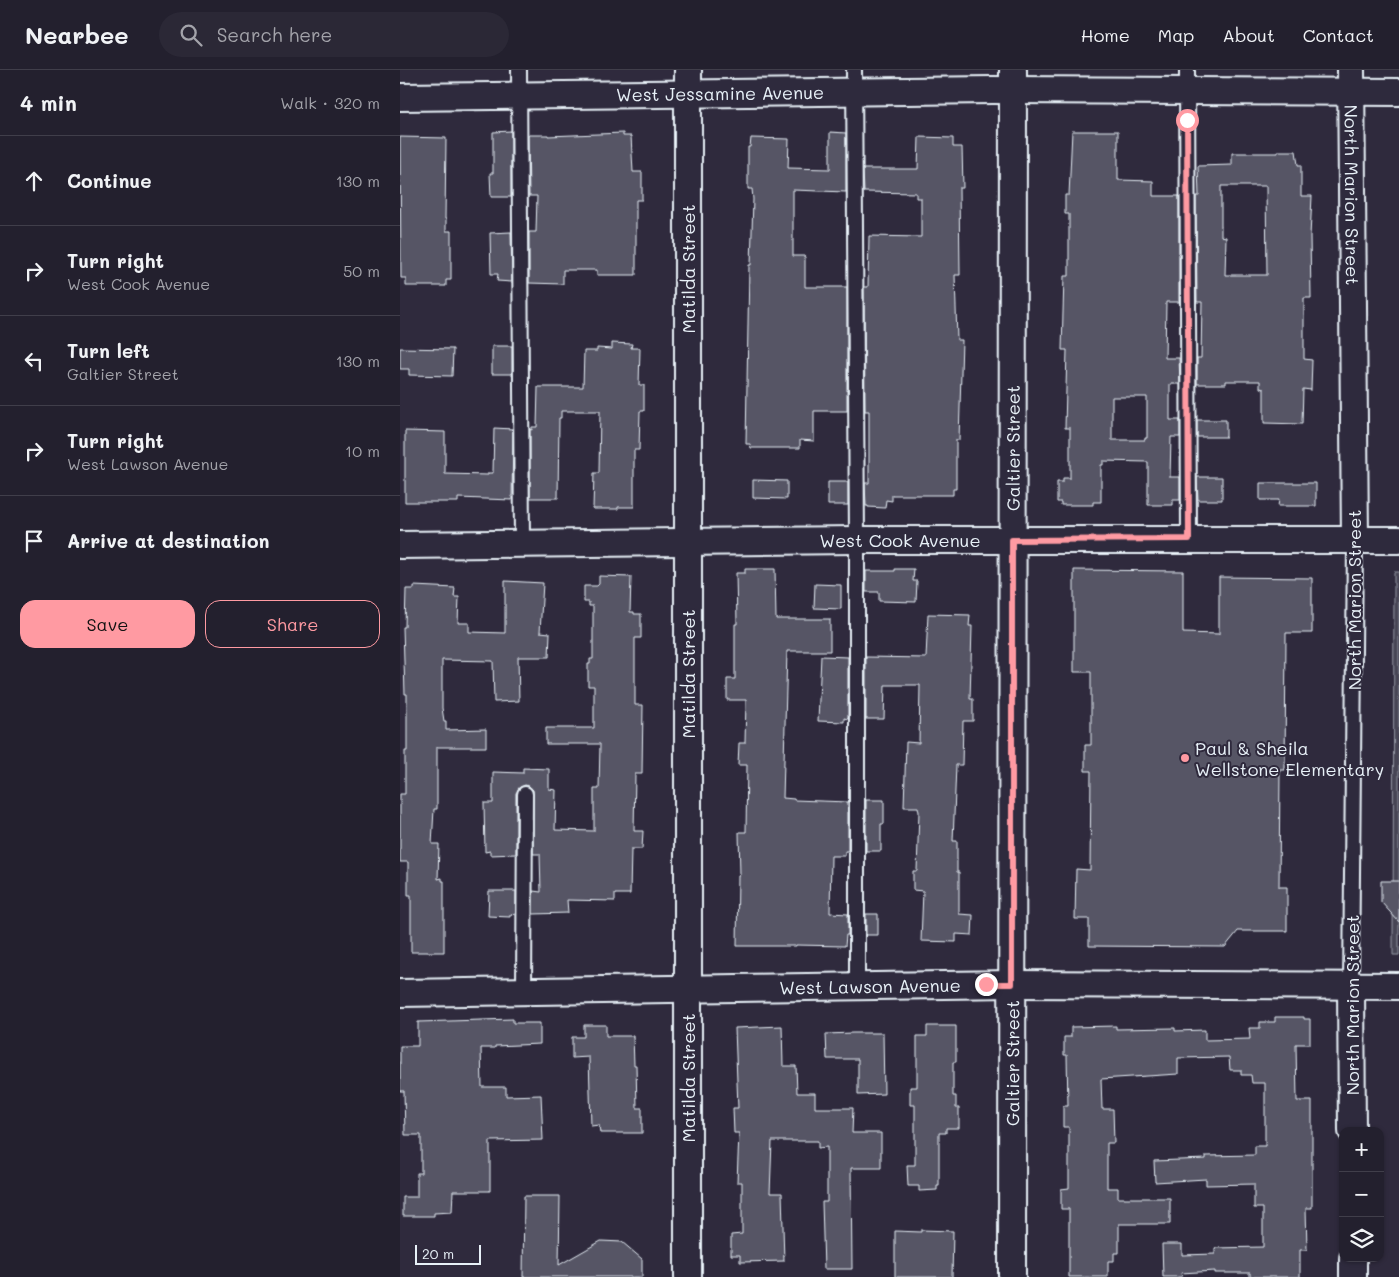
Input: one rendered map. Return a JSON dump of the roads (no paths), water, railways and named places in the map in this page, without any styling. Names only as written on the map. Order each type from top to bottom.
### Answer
[{"type":"street","name":"West Jessamine Avenue","points":[[400,97],[518,82],[854,80],[1351,81],[1399,92]]},
{"type":"street","name":"Galtier Street","points":[[1012,1277],[1013,80]]},
{"type":"street","name":"North Marion Street","points":[[1351,81],[1355,540]]},
{"type":"street","name":"Matilda Street","points":[[688,82],[688,1277]]},
{"type":"street","name":"West Cook Avenue","points":[[400,545],[857,540],[1399,540]]},
{"type":"street","name":"West Lawson Avenue","points":[[400,993],[1012,984],[1399,986]]},
{"type":"street","name":"North Marion Street","points":[[1352,986],[1352,1127]]},
{"type":"street","points":[[1353,1262],[1353,1277]]},
{"type":"lane","points":[[854,80],[857,986]]},
{"type":"lane","points":[[1187,81],[1189,539]]},
{"type":"lane","points":[[518,82],[522,544]]},
{"type":"lane","name":"North Marion Street","points":[[1352,986],[1355,540]]},
{"type":"lane","points":[[524,992],[525,794]]},
{"type":"place","name":"Paul & Sheila Wellstone Elementary","points":[[1185,758]]}]
